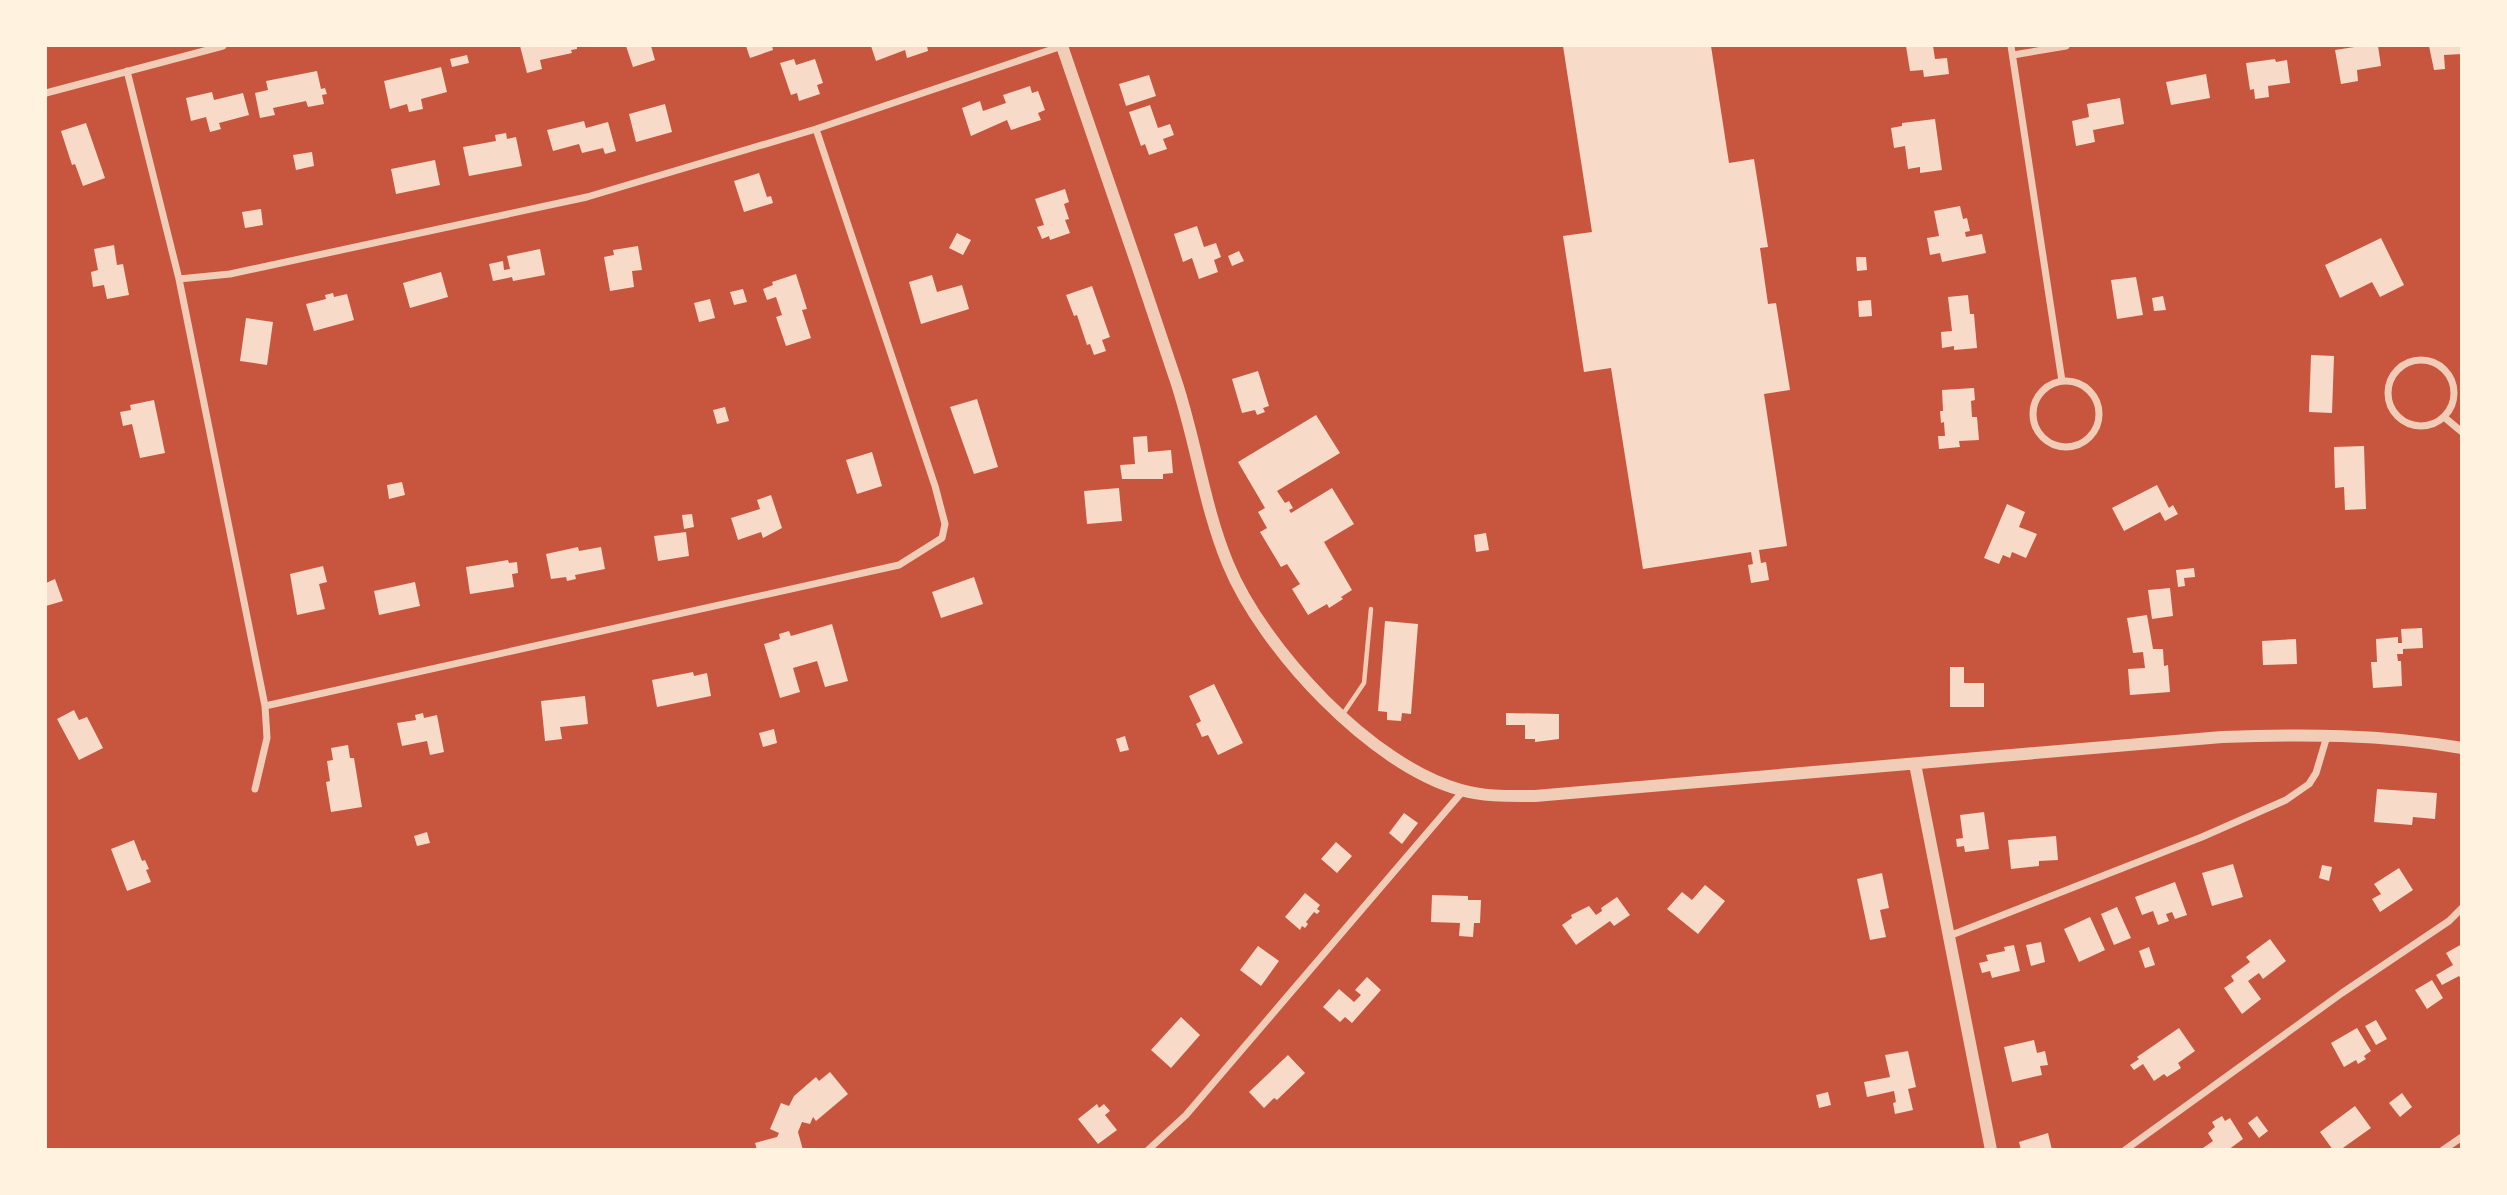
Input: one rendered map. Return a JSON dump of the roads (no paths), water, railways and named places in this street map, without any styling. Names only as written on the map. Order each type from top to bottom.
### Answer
[{"type":"street","points":[[46,93],[223,46]]},
{"type":"street","points":[[179,279],[230,274],[587,197],[816,129],[1062,46],[1177,385],[1228,566],[1260,623],[1283,656],[1308,684],[1367,738],[1429,779],[1463,791],[1497,796],[1568,794],[2222,737],[2328,735],[2418,741],[2462,748]]},
{"type":"street","points":[[2011,46],[2062,382]]},
{"type":"street","points":[[2013,55],[2066,46]]},
{"type":"street","points":[[127,71],[179,279],[265,706],[267,738],[255,789]]},
{"type":"street","points":[[265,706],[899,565],[942,538],[946,524],[935,486],[816,129]]},
{"type":"street","points":[[2421,360],[2441,366],[2450,377],[2454,391],[2452,405],[2444,417],[2432,424],[2419,426],[2406,423],[2395,414],[2388,402],[2387,389],[2395,371],[2407,362],[2421,360]]},
{"type":"street","points":[[2062,382],[2076,383],[2087,389],[2099,412],[2096,426],[2089,437],[2078,444],[2065,447],[2052,444],[2042,436],[2033,419],[2034,405],[2040,394],[2050,385],[2062,382]]},
{"type":"street","points":[[2444,417],[2462,432]]},
{"type":"street","points":[[1949,936],[2202,837],[2292,796],[2309,784],[2316,773],[2328,735]]},
{"type":"street","points":[[1915,764],[1991,1150]]},
{"type":"street","points":[[1147,1150],[1186,1115],[1463,791]]},
{"type":"street","points":[[2125,1150],[2342,993],[2449,921],[2462,908]]},
{"type":"street","points":[[2443,1150],[2462,1137]]},
{"type":"lane","points":[[1342,715],[1364,683],[1371,609]]}]
